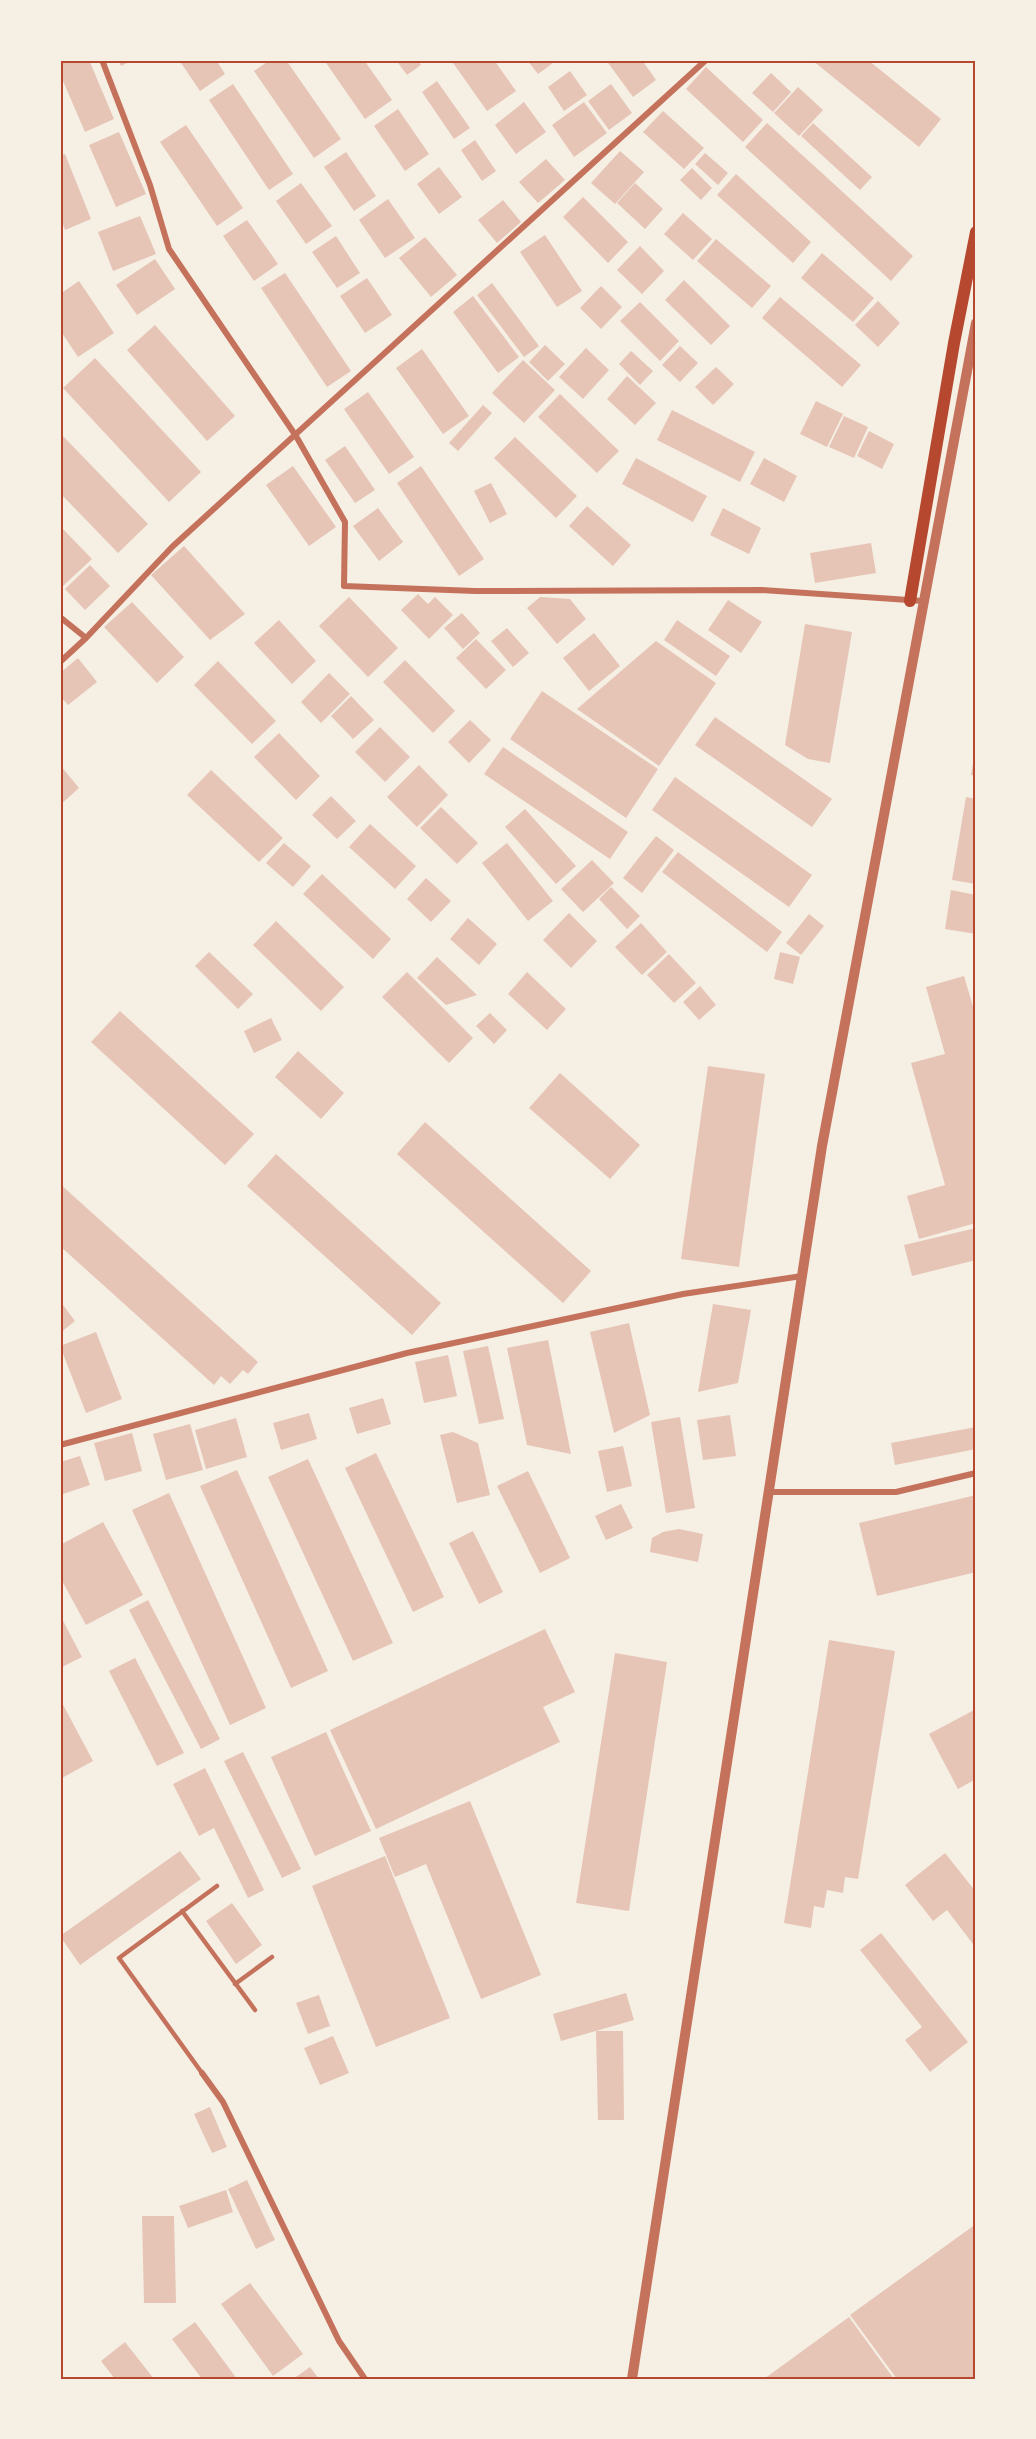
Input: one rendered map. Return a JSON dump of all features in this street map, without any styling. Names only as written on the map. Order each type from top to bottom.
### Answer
[{"type":"main road","points":[[916,601],[954,344],[976,232]]},
{"type":"street","points":[[102,60],[150,185],[169,249],[296,436],[345,522],[344,586],[475,591],[762,590],[916,601]]},
{"type":"street","points":[[60,662],[86,638],[172,547],[706,60]]},
{"type":"street","points":[[632,2379],[822,1146],[916,601],[976,323]]},
{"type":"street","points":[[60,617],[86,638]]},
{"type":"street","points":[[60,1445],[407,1353],[683,1294],[802,1275]]},
{"type":"street","points":[[769,1491],[896,1492],[976,1473]]},
{"type":"street","points":[[202,2073],[223,2102],[339,2341],[365,2379]]},
{"type":"lane","points":[[202,2073],[119,1958],[217,1886]]},
{"type":"lane","points":[[182,1911],[255,2010]]},
{"type":"lane","points":[[235,1984],[272,1957]]},
{"type":"building","points":[[60,60],[89,60],[114,119],[85,132],[60,74]]},
{"type":"building","points":[[118,60],[133,60],[121,66]]},
{"type":"building","points":[[179,60],[216,60],[225,74],[200,91]]},
{"type":"building","points":[[270,60],[286,60],[341,139],[314,158],[254,71]]},
{"type":"building","points":[[324,60],[364,60],[392,100],[365,119]]},
{"type":"building","points":[[396,60],[418,60],[421,65],[407,75]]},
{"type":"building","points":[[451,60],[494,60],[516,91],[487,111]]},
{"type":"building","points":[[527,60],[557,60],[538,74]]},
{"type":"building","points":[[606,60],[642,60],[656,80],[633,97]]},
{"type":"building","points":[[812,60],[868,60],[941,119],[919,147]]},
{"type":"building","points":[[706,67],[763,120],[743,142],[686,89]]},
{"type":"building","points":[[570,71],[587,95],[564,111],[548,87]]},
{"type":"building","points":[[771,73],[791,92],[773,112],[752,93]]},
{"type":"building","points":[[437,81],[470,128],[454,139],[422,92]]},
{"type":"building","points":[[233,84],[293,174],[269,190],[209,100]]},
{"type":"building","points":[[611,84],[632,113],[609,130],[588,101]]},
{"type":"building","points":[[798,87],[823,110],[799,136],[774,113]]},
{"type":"building","points":[[524,102],[546,132],[516,154],[495,125]]},
{"type":"building","points":[[584,102],[607,133],[574,157],[552,125]]},
{"type":"building","points":[[398,109],[429,154],[405,171],[374,126]]},
{"type":"building","points":[[663,111],[704,148],[684,169],[643,132]]},
{"type":"building","points":[[767,123],[913,256],[891,281],[745,147]]},
{"type":"building","points":[[813,123],[872,177],[860,190],[801,136]]},
{"type":"building","points":[[186,125],[243,208],[217,226],[160,142]]},
{"type":"building","points":[[119,132],[146,194],[116,207],[89,145]]},
{"type":"building","points":[[475,140],[496,171],[482,181],[461,150]]},
{"type":"building","points":[[620,151],[644,172],[615,204],[591,183]]},
{"type":"building","points":[[346,152],[376,196],[354,211],[324,167]]},
{"type":"building","points":[[705,153],[728,173],[718,185],[695,164]]},
{"type":"building","points":[[65,154],[91,219],[65,230],[60,216],[60,156]]},
{"type":"building","points":[[546,159],[565,180],[538,203],[519,182]]},
{"type":"building","points":[[439,167],[462,197],[439,214],[417,184]]},
{"type":"building","points":[[692,168],[712,188],[701,200],[680,180]]},
{"type":"building","points":[[736,174],[811,242],[793,263],[717,195]]},
{"type":"building","points":[[301,183],[332,226],[306,244],[276,201]]},
{"type":"building","points":[[635,183],[663,209],[645,229],[617,203]]},
{"type":"building","points":[[583,197],[628,242],[608,263],[563,217]]},
{"type":"building","points":[[388,199],[415,238],[385,258],[359,220]]},
{"type":"building","points":[[503,200],[521,222],[497,243],[478,220]]},
{"type":"building","points":[[683,213],[712,239],[693,260],[664,234]]},
{"type":"building","points":[[140,216],[156,254],[113,271],[98,232]]},
{"type":"building","points":[[247,220],[278,264],[254,281],[223,236]]},
{"type":"building","points":[[545,235],[582,291],[557,307],[520,252]]},
{"type":"building","points":[[336,236],[360,273],[337,288],[312,252]]},
{"type":"building","points":[[425,237],[457,275],[431,297],[399,258]]},
{"type":"building","points":[[716,239],[771,286],[752,308],[697,261]]},
{"type":"building","points":[[640,246],[664,271],[642,294],[617,270]]},
{"type":"building","points":[[822,253],[874,298],[853,322],[801,278]]},
{"type":"building","points":[[155,259],[175,289],[137,315],[116,285]]},
{"type":"building","points":[[285,273],[351,371],[327,387],[261,288]]},
{"type":"building","points":[[367,278],[392,315],[365,333],[340,296]]},
{"type":"building","points":[[684,280],[730,326],[711,345],[665,300]]},
{"type":"building","points":[[79,281],[114,333],[78,357],[60,330],[60,294]]},
{"type":"building","points":[[492,283],[539,346],[524,357],[477,295]]},
{"type":"building","points":[[601,286],[622,307],[601,329],[580,308]]},
{"type":"building","points":[[473,296],[519,357],[498,373],[453,312]]},
{"type":"building","points":[[780,297],[861,365],[842,387],[762,318]]},
{"type":"building","points":[[878,301],[900,323],[878,347],[855,325]]},
{"type":"building","points":[[640,302],[679,341],[660,361],[620,321]]},
{"type":"building","points":[[155,325],[235,416],[207,441],[127,350]]},
{"type":"building","points":[[545,345],[565,364],[548,381],[529,362]]},
{"type":"building","points":[[680,346],[698,363],[680,382],[662,365]]},
{"type":"building","points":[[586,348],[609,370],[583,399],[559,377]]},
{"type":"building","points":[[422,349],[469,416],[443,434],[396,368]]},
{"type":"building","points":[[631,351],[653,371],[640,385],[619,364]]},
{"type":"building","points":[[95,358],[201,472],[169,502],[63,388]]},
{"type":"building","points":[[523,360],[555,390],[524,423],[492,393]]},
{"type":"building","points":[[716,367],[734,384],[713,405],[695,387]]},
{"type":"building","points":[[627,376],[656,403],[635,425],[607,399]]},
{"type":"building","points":[[368,392],[414,457],[389,474],[344,409]]},
{"type":"building","points":[[560,394],[619,451],[597,473],[538,417]]},
{"type":"building","points":[[816,401],[843,414],[827,447],[800,434]]},
{"type":"building","points":[[483,405],[492,413],[458,451],[449,443]]},
{"type":"building","points":[[672,410],[755,452],[740,482],[657,440]]},
{"type":"building","points":[[844,416],[868,427],[854,458],[829,447]]},
{"type":"building","points":[[869,431],[894,444],[882,469],[857,456]]},
{"type":"building","points":[[60,433],[148,524],[118,553],[60,493]]},
{"type":"building","points":[[515,437],[577,496],[556,518],[494,458]]},
{"type":"building","points":[[345,446],[375,490],[355,503],[325,460]]},
{"type":"building","points":[[636,458],[707,496],[693,522],[622,484]]},
{"type":"building","points":[[764,458],[797,476],[784,502],[750,484]]},
{"type":"building","points":[[293,466],[336,527],[309,546],[266,485]]},
{"type":"building","points":[[421,466],[484,559],[459,576],[397,483]]},
{"type":"building","points":[[491,483],[507,514],[490,523],[474,491]]},
{"type":"building","points":[[587,506],[631,545],[613,566],[569,526]]},
{"type":"building","points":[[378,508],[403,542],[379,561],[353,526]]},
{"type":"building","points":[[723,508],[761,528],[749,554],[710,535]]},
{"type":"building","points":[[60,526],[92,559],[63,586],[60,583]]},
{"type":"building","points":[[871,543],[876,573],[815,583],[810,553]]},
{"type":"building","points":[[184,546],[245,614],[210,640],[151,575]]},
{"type":"building","points":[[90,565],[110,586],[85,610],[65,589]]},
{"type":"building","points":[[418,594],[428,604],[435,597],[453,615],[429,639],[401,610]]},
{"type":"building","points":[[349,597],[398,648],[368,677],[319,626]]},
{"type":"building","points":[[540,597],[570,599],[586,619],[557,644],[527,608]]},
{"type":"building","points":[[728,600],[762,622],[741,653],[708,630]]},
{"type":"building","points":[[132,602],[184,657],[157,683],[104,627]]},
{"type":"building","points":[[462,613],[480,633],[463,649],[444,628]]},
{"type":"building","points":[[279,620],[316,661],[292,684],[254,643]]},
{"type":"building","points":[[677,620],[730,656],[716,676],[664,640]]},
{"type":"building","points":[[805,624],[852,632],[830,763],[808,759],[785,745]]},
{"type":"building","points":[[507,628],[529,653],[513,667],[491,641]]},
{"type":"building","points":[[594,633],[620,666],[589,691],[563,658]]},
{"type":"building","points":[[476,639],[506,670],[486,689],[456,658]]},
{"type":"building","points":[[656,641],[716,683],[659,766],[577,709]]},
{"type":"building","points":[[78,658],[97,682],[68,705],[60,696],[60,673]]},
{"type":"building","points":[[405,660],[455,711],[433,733],[383,682]]},
{"type":"building","points":[[218,661],[276,721],[252,744],[194,685]]},
{"type":"building","points":[[329,673],[350,694],[321,723],[301,702]]},
{"type":"building","points":[[542,691],[658,769],[626,818],[510,739]]},
{"type":"building","points":[[351,696],[374,720],[353,739],[331,716]]},
{"type":"building","points":[[715,717],[832,799],[812,827],[695,745]]},
{"type":"building","points":[[470,720],[491,740],[469,763],[448,742]]},
{"type":"building","points":[[380,727],[410,757],[385,782],[355,752]]},
{"type":"building","points":[[279,733],[320,776],[296,800],[254,757]]},
{"type":"building","points":[[503,747],[628,832],[610,859],[484,774]]},
{"type":"building","points":[[976,753],[976,776],[971,775]]},
{"type":"building","points":[[60,765],[79,788],[60,805]]},
{"type":"building","points":[[419,765],[448,795],[417,827],[387,797]]},
{"type":"building","points":[[211,770],[283,838],[259,862],[187,795]]},
{"type":"building","points":[[675,777],[812,875],[789,907],[652,810]]},
{"type":"building","points":[[331,796],[356,821],[337,839],[312,815]]},
{"type":"building","points":[[966,797],[976,799],[976,884],[952,880]]},
{"type":"building","points":[[441,807],[478,843],[457,864],[420,828]]},
{"type":"building","points":[[525,809],[576,866],[556,884],[505,827]]},
{"type":"building","points":[[370,824],[416,866],[395,889],[349,847]]},
{"type":"building","points":[[656,836],[674,850],[642,893],[623,878]]},
{"type":"building","points":[[284,843],[311,866],[293,887],[266,863]]},
{"type":"building","points":[[507,843],[553,901],[528,921],[482,863]]},
{"type":"building","points":[[678,852],[782,932],[767,952],[662,872]]},
{"type":"building","points":[[592,860],[614,883],[583,912],[561,889]]},
{"type":"building","points":[[322,874],[391,939],[373,959],[303,894]]},
{"type":"building","points":[[426,878],[451,901],[431,922],[407,899]]},
{"type":"building","points":[[611,887],[640,916],[627,929],[599,899]]},
{"type":"building","points":[[951,890],[976,895],[976,934],[945,929]]},
{"type":"building","points":[[569,913],[597,941],[571,968],[543,940]]},
{"type":"building","points":[[809,914],[824,926],[801,955],[786,943]]},
{"type":"building","points":[[468,918],[497,944],[479,965],[450,939]]},
{"type":"building","points":[[276,921],[344,987],[321,1011],[253,945]]},
{"type":"building","points":[[641,923],[667,952],[642,975],[615,947]]},
{"type":"building","points":[[209,952],[253,994],[238,1009],[195,966]]},
{"type":"building","points":[[780,952],[800,957],[793,984],[774,979]]},
{"type":"building","points":[[669,954],[696,983],[674,1003],[647,975]]},
{"type":"building","points":[[437,957],[477,995],[446,1005],[417,978]]},
{"type":"building","points":[[407,972],[473,1038],[449,1063],[382,997]]},
{"type":"building","points":[[527,972],[566,1009],[547,1030],[508,994]]},
{"type":"building","points":[[964,976],[976,1017],[976,1223],[919,1239],[907,1196],[945,1185],[911,1063],[945,1054],[926,987]]},
{"type":"building","points":[[700,986],[716,1005],[699,1020],[683,1002]]},
{"type":"building","points":[[120,1011],[254,1134],[225,1165],[91,1042]]},
{"type":"building","points":[[490,1013],[507,1030],[494,1044],[476,1026]]},
{"type":"building","points":[[271,1018],[282,1040],[254,1053],[244,1031]]},
{"type":"building","points":[[298,1051],[344,1093],[321,1119],[275,1077]]},
{"type":"building","points":[[708,1066],[765,1074],[739,1267],[681,1259]]},
{"type":"building","points":[[560,1073],[640,1145],[610,1179],[529,1108]]},
{"type":"building","points":[[425,1122],[591,1271],[563,1303],[397,1154]]},
{"type":"building","points":[[276,1154],[441,1303],[412,1335],[247,1186]]},
{"type":"building","points":[[60,1184],[258,1362],[248,1374],[243,1370],[230,1384],[221,1376],[214,1385],[60,1246]]},
{"type":"building","points":[[976,1228],[976,1260],[912,1276],[904,1245]]},
{"type":"building","points":[[60,1301],[75,1321],[60,1333]]},
{"type":"building","points":[[713,1304],[751,1310],[738,1383],[698,1392]]},
{"type":"building","points":[[629,1323],[650,1415],[614,1433],[590,1332]]},
{"type":"building","points":[[96,1332],[122,1399],[86,1413],[60,1346]]},
{"type":"building","points":[[548,1340],[571,1454],[527,1445],[507,1348]]},
{"type":"building","points":[[488,1346],[504,1419],[479,1424],[463,1351]]},
{"type":"building","points":[[448,1355],[457,1396],[424,1403],[415,1362]]},
{"type":"building","points":[[383,1398],[391,1424],[357,1434],[349,1408]]},
{"type":"building","points":[[309,1413],[317,1439],[281,1450],[273,1423]]},
{"type":"building","points":[[730,1415],[736,1456],[703,1460],[697,1420]]},
{"type":"building","points":[[680,1417],[695,1508],[666,1513],[651,1422]]},
{"type":"building","points":[[236,1418],[247,1457],[206,1469],[195,1430]]},
{"type":"building","points":[[190,1424],[203,1470],[166,1480],[153,1434]]},
{"type":"building","points":[[976,1427],[976,1449],[895,1465],[891,1443]]},
{"type":"building","points":[[453,1432],[478,1443],[490,1495],[457,1503],[440,1435]]},
{"type":"building","points":[[132,1433],[142,1471],[105,1481],[94,1443]]},
{"type":"building","points":[[623,1446],[632,1486],[607,1492],[598,1451]]},
{"type":"building","points":[[376,1453],[444,1597],[413,1612],[345,1468]]},
{"type":"building","points":[[80,1456],[90,1485],[60,1495],[60,1462]]},
{"type":"building","points":[[308,1459],[393,1643],[353,1661],[268,1477]]},
{"type":"building","points":[[237,1470],[328,1671],[291,1688],[200,1486]]},
{"type":"building","points":[[528,1471],[570,1558],[540,1573],[497,1486]]},
{"type":"building","points":[[169,1493],[266,1708],[230,1725],[132,1510]]},
{"type":"building","points":[[976,1495],[976,1572],[877,1596],[859,1523]]},
{"type":"building","points":[[621,1504],[633,1528],[606,1540],[595,1516]]},
{"type":"building","points":[[103,1522],[143,1595],[86,1625],[60,1577],[60,1545]]},
{"type":"building","points":[[679,1529],[703,1534],[698,1562],[650,1552],[652,1538],[663,1532]]},
{"type":"building","points":[[473,1531],[503,1592],[479,1604],[449,1543]]},
{"type":"building","points":[[148,1600],[220,1739],[201,1749],[129,1610]]},
{"type":"building","points":[[60,1615],[82,1657],[60,1668]]},
{"type":"building","points":[[545,1629],[575,1692],[543,1707],[560,1742],[376,1829],[330,1730]]},
{"type":"building","points":[[829,1640],[895,1651],[858,1879],[845,1877],[843,1893],[827,1890],[824,1908],[814,1906],[811,1928],[784,1923]]},
{"type":"building","points":[[615,1653],[667,1662],[629,1911],[576,1903]]},
{"type":"building","points":[[135,1658],[184,1753],[157,1766],[109,1671]]},
{"type":"building","points":[[60,1699],[93,1761],[60,1779]]},
{"type":"building","points":[[976,1709],[976,1779],[958,1789],[929,1734]]},
{"type":"building","points":[[326,1732],[371,1831],[315,1856],[271,1757]]},
{"type":"building","points":[[243,1752],[301,1869],[282,1878],[224,1761]]},
{"type":"building","points":[[205,1768],[264,1890],[248,1898],[214,1828],[199,1836],[173,1784]]},
{"type":"building","points":[[470,1801],[541,1975],[481,1999],[426,1864],[395,1877],[379,1838]]},
{"type":"building","points":[[180,1851],[201,1879],[80,1965],[60,1936]]},
{"type":"building","points":[[945,1853],[976,1892],[976,1948],[947,1910],[933,1921],[905,1885]]},
{"type":"building","points":[[385,1856],[450,2018],[376,2047],[312,1886]]},
{"type":"building","points":[[232,1903],[262,1945],[236,1964],[206,1921]]},
{"type":"building","points":[[881,1933],[968,2042],[930,2072],[905,2040],[922,2027],[860,1950]]},
{"type":"building","points":[[626,1993],[634,2020],[561,2041],[553,2014]]},
{"type":"building","points":[[319,1995],[330,2026],[308,2034],[296,2003]]},
{"type":"building","points":[[596,2031],[623,2031],[624,2120],[598,2120]]},
{"type":"building","points":[[333,2036],[349,2073],[320,2085],[304,2048]]},
{"type":"building","points":[[210,2107],[227,2147],[212,2153],[194,2114]]},
{"type":"building","points":[[247,2180],[275,2240],[256,2249],[228,2189]]},
{"type":"building","points":[[226,2190],[233,2212],[188,2228],[179,2206]]},
{"type":"building","points":[[142,2216],[174,2216],[176,2303],[144,2303]]},
{"type":"building","points":[[976,2224],[976,2379],[897,2379],[850,2315]]},
{"type":"building","points":[[250,2283],[303,2354],[273,2376],[221,2304]]},
{"type":"building","points":[[849,2317],[894,2379],[764,2379]]},
{"type":"building","points":[[195,2322],[237,2379],[202,2379],[172,2339]]},
{"type":"building","points":[[125,2342],[154,2379],[115,2379],[101,2361]]},
{"type":"building","points":[[310,2367],[319,2379],[293,2379]]}]
